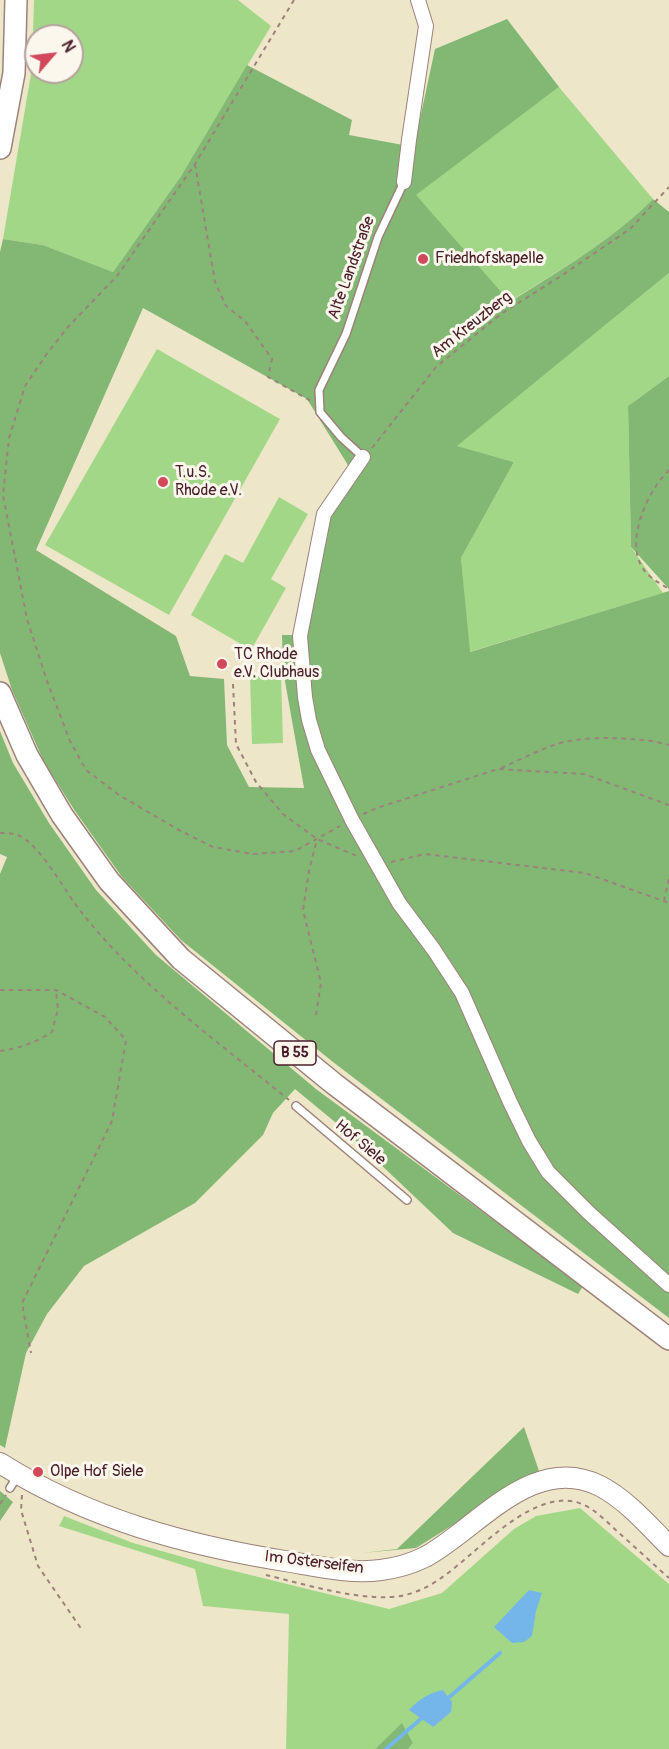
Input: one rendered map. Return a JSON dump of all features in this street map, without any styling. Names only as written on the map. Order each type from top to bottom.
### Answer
[{"type":"main road","points":[[0,148],[14,73],[16,0]]},
{"type":"main road","name":"B 55","points":[[0,693],[27,755],[62,815],[109,881],[181,959],[333,1083],[669,1339]]},
{"type":"street","name":"Alte Landstraße","points":[[404,183],[426,26],[418,0]]},
{"type":"street","points":[[363,456],[324,514],[300,636],[304,689],[309,720],[318,750],[376,865],[399,903],[462,993],[510,1102],[529,1141],[548,1172],[589,1213],[669,1285]]},
{"type":"street","name":"Im Osterseifen","points":[[0,1463],[17,1485],[154,1533],[256,1556],[346,1570],[379,1570],[405,1565],[424,1557],[448,1543],[516,1493],[542,1481],[558,1478],[586,1481],[613,1494],[669,1546]]},
{"type":"lane","name":"Alte Landstraße","points":[[319,406],[319,390],[346,334],[378,237],[404,183]]},
{"type":"lane","points":[[319,406],[329,424],[363,456]]},
{"type":"lane","name":"Hof Siele","points":[[296,1106],[407,1200]]},
{"type":"path","points":[[294,0],[195,164],[117,276],[67,328],[25,386],[9,438],[3,495],[6,515],[30,629],[70,741],[86,770],[119,795],[213,847],[253,854],[295,851],[377,808],[498,769],[557,744],[581,738],[655,741],[669,746]]},
{"type":"path","points":[[195,164],[215,282],[226,306],[245,321],[272,358],[268,377],[319,406]]},
{"type":"path","name":"Am Kreuzberg","points":[[363,456],[375,445],[436,367],[501,314],[630,229],[669,187]]},
{"type":"path","points":[[669,470],[659,480],[647,501],[636,542],[639,564],[649,577],[669,590]]},
{"type":"path","points":[[233,684],[236,744],[256,782],[283,814],[317,839],[376,865],[425,854],[585,873],[669,903]]},
{"type":"path","points":[[498,769],[584,774],[669,805]]},
{"type":"path","points":[[0,833],[18,835],[36,847],[81,912],[125,964],[296,1106]]},
{"type":"path","points":[[316,1015],[321,983],[303,910],[317,839]]},
{"type":"path","points":[[664,901],[669,878]]},
{"type":"path","points":[[0,990],[56,990],[105,1017],[126,1040],[112,1121],[22,1303],[31,1353]]},
{"type":"path","points":[[0,1051],[20,1048],[39,1041],[52,1032],[58,1010],[56,990]]},
{"type":"path","points":[[17,1485],[21,1510],[38,1566],[82,1630]]},
{"type":"path","points":[[258,1574],[373,1598],[406,1595],[446,1575],[513,1520],[536,1508],[567,1501],[581,1503],[597,1512],[669,1578]]},
{"type":"green space","points":[[34,0],[238,0],[271,26],[181,176],[113,272],[43,245],[3,239],[29,84],[84,84],[84,24],[33,24]]},
{"type":"green space","points":[[507,19],[559,87],[416,195],[510,302],[602,242],[653,199],[669,212],[669,273],[457,446],[514,462],[461,558],[470,652],[669,591],[669,1318],[333,1062],[181,940],[122,877],[75,811],[44,762],[12,690],[0,653],[0,252],[3,239],[43,245],[113,272],[181,176],[247,65],[352,120],[349,135],[414,147],[435,49]],"holes":[[[143,308],[307,399],[356,478],[329,516],[307,635],[282,635],[283,670],[304,788],[249,787],[227,745],[224,679],[190,676],[176,636],[36,550]]]},
{"type":"green space","points":[[559,87],[653,199],[602,242],[509,302],[415,195]]},
{"type":"green space","points":[[669,273],[669,376],[628,406],[631,547],[663,593],[469,652],[461,558],[514,462],[456,446]]},
{"type":"green space","name":"T.u.S. Rhode e.V.","points":[[157,349],[280,419],[169,615],[45,545]]},
{"type":"green space","points":[[669,376],[669,589],[631,547],[628,406]]},
{"type":"green space","points":[[279,497],[308,514],[271,579],[286,588],[251,650],[191,615],[225,554],[243,563]]},
{"type":"green space","points":[[281,675],[283,743],[252,744],[250,676]]},
{"type":"green space","points":[[0,731],[13,763],[49,823],[96,890],[156,955],[316,1089],[583,1286],[578,1294],[453,1233],[341,1127],[295,1089],[273,1113],[263,1135],[195,1203],[84,1266],[47,1314],[26,1353],[5,1448],[0,1445],[0,874],[7,857],[0,854]]},
{"type":"green space","points":[[524,1427],[539,1471],[416,1548],[362,1553],[397,1549]]},
{"type":"green space","points":[[0,1491],[13,1502],[0,1521]]},
{"type":"green space","points":[[580,1508],[669,1584],[669,1749],[408,1749],[413,1743],[402,1724],[375,1749],[286,1749],[289,1614],[203,1606],[195,1569],[59,1526],[64,1516],[133,1543],[222,1568],[389,1609],[442,1593],[514,1529],[536,1516]]},
{"type":"green space","points":[[402,1723],[413,1743],[408,1749],[375,1749]]},
{"type":"water","points":[[529,1590],[542,1593],[532,1636],[524,1642],[512,1643],[494,1627]]},
{"type":"water","points":[[443,1690],[452,1702],[451,1712],[433,1727],[409,1710],[424,1697]]},
{"type":"waterway","points":[[446,1700],[500,1653]]},
{"type":"waterway","points":[[386,1749],[423,1717]]},
{"type":"place","name":"Friedhofskapelle","points":[[423,259]]},
{"type":"place","name":"T.u.S. Rhode e.V.","points":[[163,482]]},
{"type":"place","name":"TC Rhode e.V. Clubhaus","points":[[222,664]]},
{"type":"place","name":"Olpe Hof Siele","points":[[38,1472]]}]
